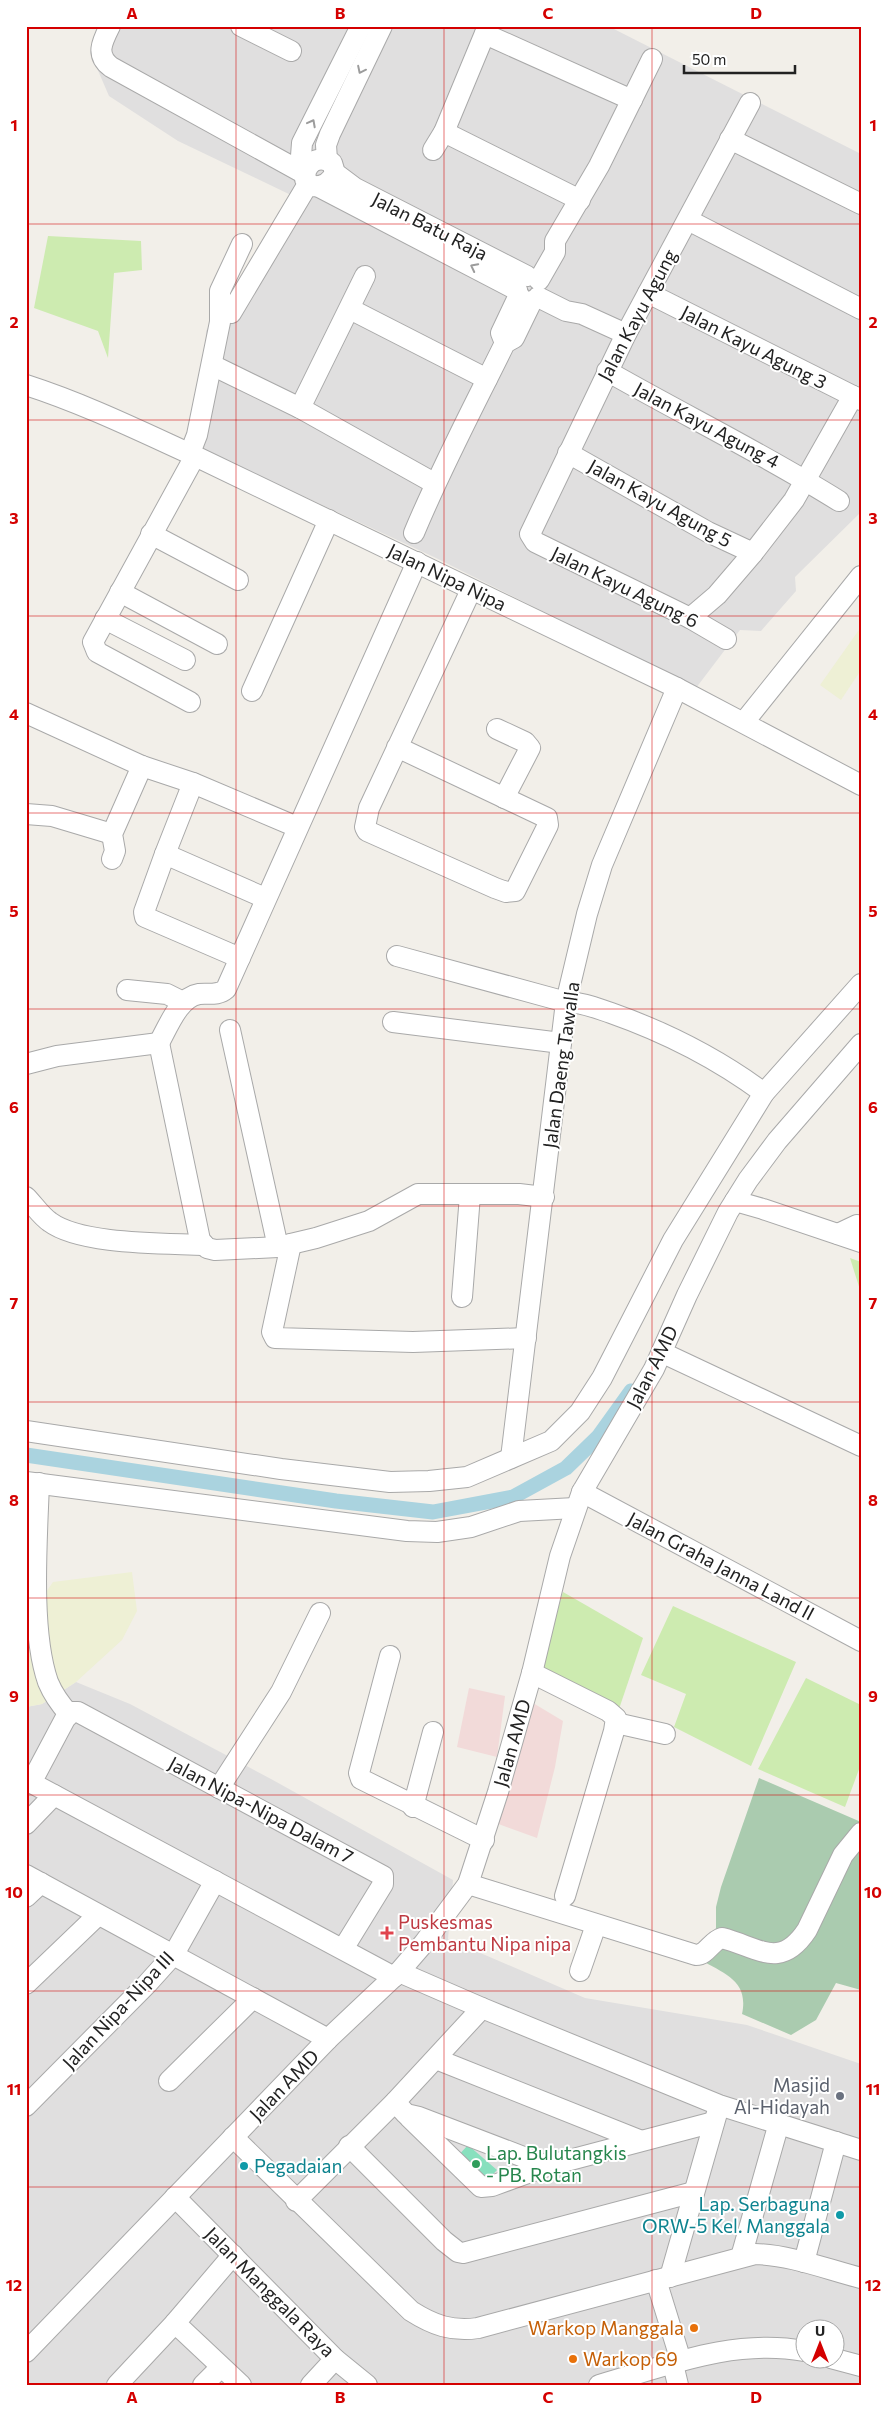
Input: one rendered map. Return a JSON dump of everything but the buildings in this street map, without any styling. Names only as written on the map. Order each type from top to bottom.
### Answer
[{"type":"street","points":[[110,26],[100,49],[104,61],[111,68],[310,178],[530,288],[571,303],[582,314],[626,334]]},
{"type":"street","points":[[241,26],[290,51]]},
{"type":"street","points":[[310,178],[301,156],[302,144],[361,26]]},
{"type":"street","points":[[310,178],[328,183],[331,166],[326,150],[328,139],[382,26]]},
{"type":"street","points":[[433,150],[444,132],[487,30],[632,100]]},
{"type":"street","points":[[414,533],[434,483],[505,343],[514,338],[545,245],[555,241],[580,200],[652,59]]},
{"type":"street","name":"Jalan Kayu Agung","points":[[530,530],[626,334],[750,103]]},
{"type":"street","points":[[444,132],[580,200]]},
{"type":"street","points":[[730,139],[861,204]]},
{"type":"street","name":"Jalan Batu Raja","points":[[331,166],[355,188],[530,288]]},
{"type":"street","points":[[231,313],[310,178]]},
{"type":"street","points":[[688,220],[861,309]]},
{"type":"street","points":[[190,702],[97,652],[93,642],[193,455],[220,322],[220,291],[242,244]]},
{"type":"street","points":[[300,408],[365,276]]},
{"type":"street","name":"Jalan Kayu Agung 3","points":[[648,293],[857,398]]},
{"type":"street","points":[[350,309],[487,379]]},
{"type":"street","points":[[218,368],[300,408],[434,483]]},
{"type":"street","name":"Jalan Kayu Agung 4","points":[[607,371],[675,410],[782,465],[839,501]]},
{"type":"street","name":"Jalan Nipa Nipa","points":[[26,385],[61,396],[193,455],[417,562],[744,722],[799,754],[861,785]]},
{"type":"street","points":[[690,618],[717,595],[753,553],[806,480],[857,398]]},
{"type":"street","name":"Jalan Kayu Agung 5","points":[[568,453],[708,532],[753,553]]},
{"type":"street","points":[[252,691],[329,520]]},
{"type":"street","name":"Jalan Kayu Agung 6","points":[[530,530],[530,537],[535,542],[690,618],[726,638]]},
{"type":"street","points":[[151,534],[238,580]]},
{"type":"street","points":[[204,1245],[199,1234],[159,1043],[183,1002],[198,994],[222,992],[240,958],[265,898],[417,562]]},
{"type":"street","points":[[744,722],[860,578]]},
{"type":"street","points":[[398,747],[545,816],[548,821],[517,889],[512,892],[495,888],[367,831],[364,827],[365,818],[398,747],[471,590]]},
{"type":"street","points":[[120,592],[217,644]]},
{"type":"street","points":[[106,619],[185,660]]},
{"type":"street","name":"Jalan Daeng Tawalla","points":[[511,1458],[544,1197],[566,1002],[586,914],[602,865],[676,688]]},
{"type":"street","points":[[26,713],[142,766],[200,784],[297,827]]},
{"type":"street","points":[[497,729],[525,742],[530,748],[504,798]]},
{"type":"street","points":[[112,860],[114,844],[112,834],[142,766]]},
{"type":"street","points":[[193,783],[165,854],[144,912],[144,917],[240,958]]},
{"type":"street","points":[[26,814],[52,816],[112,834]]},
{"type":"street","points":[[165,854],[265,898]]},
{"type":"street","points":[[397,956],[566,1002],[578,1002],[630,1020],[673,1039],[722,1065],[764,1093]]},
{"type":"street","points":[[26,1431],[390,1482],[429,1481],[467,1477],[551,1441],[580,1412],[610,1363],[673,1240],[764,1093],[861,984]]},
{"type":"street","points":[[127,990],[167,994],[183,1002]]},
{"type":"street","points":[[393,1022],[561,1043]]},
{"type":"street","points":[[230,1030],[284,1245],[272,1332],[275,1338],[413,1342],[526,1338]]},
{"type":"street","points":[[26,1064],[57,1056],[159,1043]]},
{"type":"street","name":"Jalan AMD","points":[[26,2352],[328,2039],[396,1974],[424,1943],[468,1884],[484,1840],[532,1673],[560,1556],[578,1500],[663,1353],[687,1295],[735,1201],[777,1141],[861,1044]]},
{"type":"street","points":[[26,1049],[57,1056]]},
{"type":"street","points":[[26,1197],[50,1223],[81,1234],[122,1241],[204,1245],[211,1249],[222,1251],[284,1245],[316,1238],[369,1221],[418,1194],[519,1194],[544,1197]]},
{"type":"street","points":[[462,1297],[470,1195]]},
{"type":"street","points":[[735,1201],[861,1242]]},
{"type":"street","points":[[838,1234],[858,1225],[861,1226]]},
{"type":"street","points":[[663,1353],[861,1446]]},
{"type":"street","points":[[578,1500],[519,1511],[472,1527],[437,1532],[407,1530],[32,1483],[38,1627],[48,1682],[67,1717],[29,1782],[343,1949],[396,1974],[482,2008],[716,2113],[778,2123],[861,2150]]},
{"type":"street","name":"Jalan Graha Janna Land II","points":[[578,1500],[861,1641]]},
{"type":"street","points":[[219,1788],[282,1692],[320,1613]]},
{"type":"street","points":[[390,1656],[359,1773],[362,1781],[484,1840]]},
{"type":"street","points":[[532,1673],[608,1712],[616,1718],[565,1896]]},
{"type":"street","name":"Jalan Nipa-Nipa Dalam 7","points":[[67,1717],[73,1711],[78,1712],[384,1876],[383,1884],[343,1949]]},
{"type":"street","points":[[616,1723],[665,1734]]},
{"type":"street","points":[[414,1807],[433,1732]]},
{"type":"street","points":[[26,1824],[54,1795]]},
{"type":"street","points":[[468,1884],[697,1956],[703,1954],[717,1940],[722,1938],[757,1950],[784,1953],[800,1941],[843,1855],[861,1833]]},
{"type":"street","points":[[26,1897],[34,1879],[328,2039]]},
{"type":"street","name":"Jalan Nipa-Nipa III","points":[[26,2106],[147,1984],[174,1954],[215,1881]]},
{"type":"street","points":[[26,1984],[98,1915]]},
{"type":"street","points":[[580,1971],[596,1925]]},
{"type":"street","points":[[169,2081],[253,1998]]},
{"type":"street","points":[[296,2201],[349,2146],[401,2108],[436,2059],[482,2008]]},
{"type":"street","points":[[436,2059],[639,2140]]},
{"type":"street","points":[[401,2108],[481,2187],[492,2186],[548,2166],[639,2140],[716,2113]]},
{"type":"street","points":[[401,2108],[419,2117],[548,2166]]},
{"type":"street","points":[[678,2385],[677,2363],[663,2278],[694,2192],[716,2113]]},
{"type":"street","points":[[741,2257],[778,2123]]},
{"type":"street","points":[[233,2137],[296,2201],[411,2311],[444,2328],[461,2331],[478,2328],[755,2254],[768,2254],[859,2272]]},
{"type":"street","points":[[804,2262],[836,2142]]},
{"type":"street","points":[[349,2146],[444,2241],[463,2253],[694,2192]]},
{"type":"street","name":"Jalan Manggala Raya","points":[[175,2197],[335,2358],[367,2385]]},
{"type":"street","points":[[117,2385],[175,2323],[233,2255]]},
{"type":"street","points":[[175,2323],[241,2385]]},
{"type":"street","points":[[599,2385],[739,2348],[779,2348],[794,2350]]},
{"type":"street","points":[[312,2385],[335,2358]]},
{"type":"street","points":[[844,2361],[861,2366]]},
{"type":"street","points":[[202,2385],[221,2367]]},
{"type":"shaded area","points":[[105,26],[608,26],[861,154],[861,512],[795,577],[796,591],[761,631],[740,630],[696,688],[436,558],[202,449],[206,331],[293,196],[178,141],[109,96],[90,52]]},
{"type":"shaded area","points":[[76,1682],[130,1704],[271,1779],[453,1880],[448,1939],[585,1998],[747,2025],[861,2064],[861,2385],[26,2385],[26,1707],[42,1704]]},
{"type":"shaded area","points":[[469,1688],[505,1696],[497,1757],[457,1747]]},
{"type":"shaded area","points":[[533,1703],[563,1721],[555,1767],[537,1838],[493,1822]]},
{"type":"green space","points":[[48,236],[141,241],[142,270],[114,273],[108,358],[98,331],[34,308]]},
{"type":"green space","points":[[861,627],[861,670],[841,700],[820,685]]},
{"type":"green space","points":[[850,1258],[861,1262],[861,1293]]},
{"type":"green space","points":[[132,1572],[137,1611],[122,1640],[76,1682],[42,1704],[26,1707],[26,1607],[37,1605],[53,1582]]},
{"type":"green space","points":[[563,1592],[643,1638],[619,1709],[540,1667]]},
{"type":"green space","points":[[673,1606],[796,1662],[751,1766],[674,1727],[686,1694],[641,1675]]},
{"type":"green space","points":[[806,1678],[861,1705],[861,1764],[845,1807],[758,1769]]},
{"type":"green space","points":[[759,1778],[861,1822],[861,1990],[836,1983],[816,2020],[791,2035],[742,2014],[742,1994],[738,1986],[726,1975],[701,1960],[716,1928],[716,1907],[721,1887]]},
{"type":"green space","name":"Lap. Bulutangkis - PB. Rotan","points":[[468,2145],[497,2170],[485,2183],[456,2158]]},
{"type":"waterway","points":[[26,1455],[336,1501],[433,1512],[513,1497],[566,1468],[598,1437],[631,1391]]},
{"type":"place","name":"Puskesmas Pembantu Nipa nipa","points":[[387,1933]]},
{"type":"place","name":"Masjid Al-Hidayah","points":[[840,2096]]},
{"type":"place","name":"Lap. Bulutangkis - PB. Rotan","points":[[476,2164]]},
{"type":"place","name":"Pegadaian","points":[[244,2166]]},
{"type":"place","name":"Lap. Serbaguna ORW-5 Kel. Manggala","points":[[840,2215]]},
{"type":"place","name":"Warkop Manggala","points":[[694,2328]]},
{"type":"place","name":"Warkop 69","points":[[573,2359]]}]
